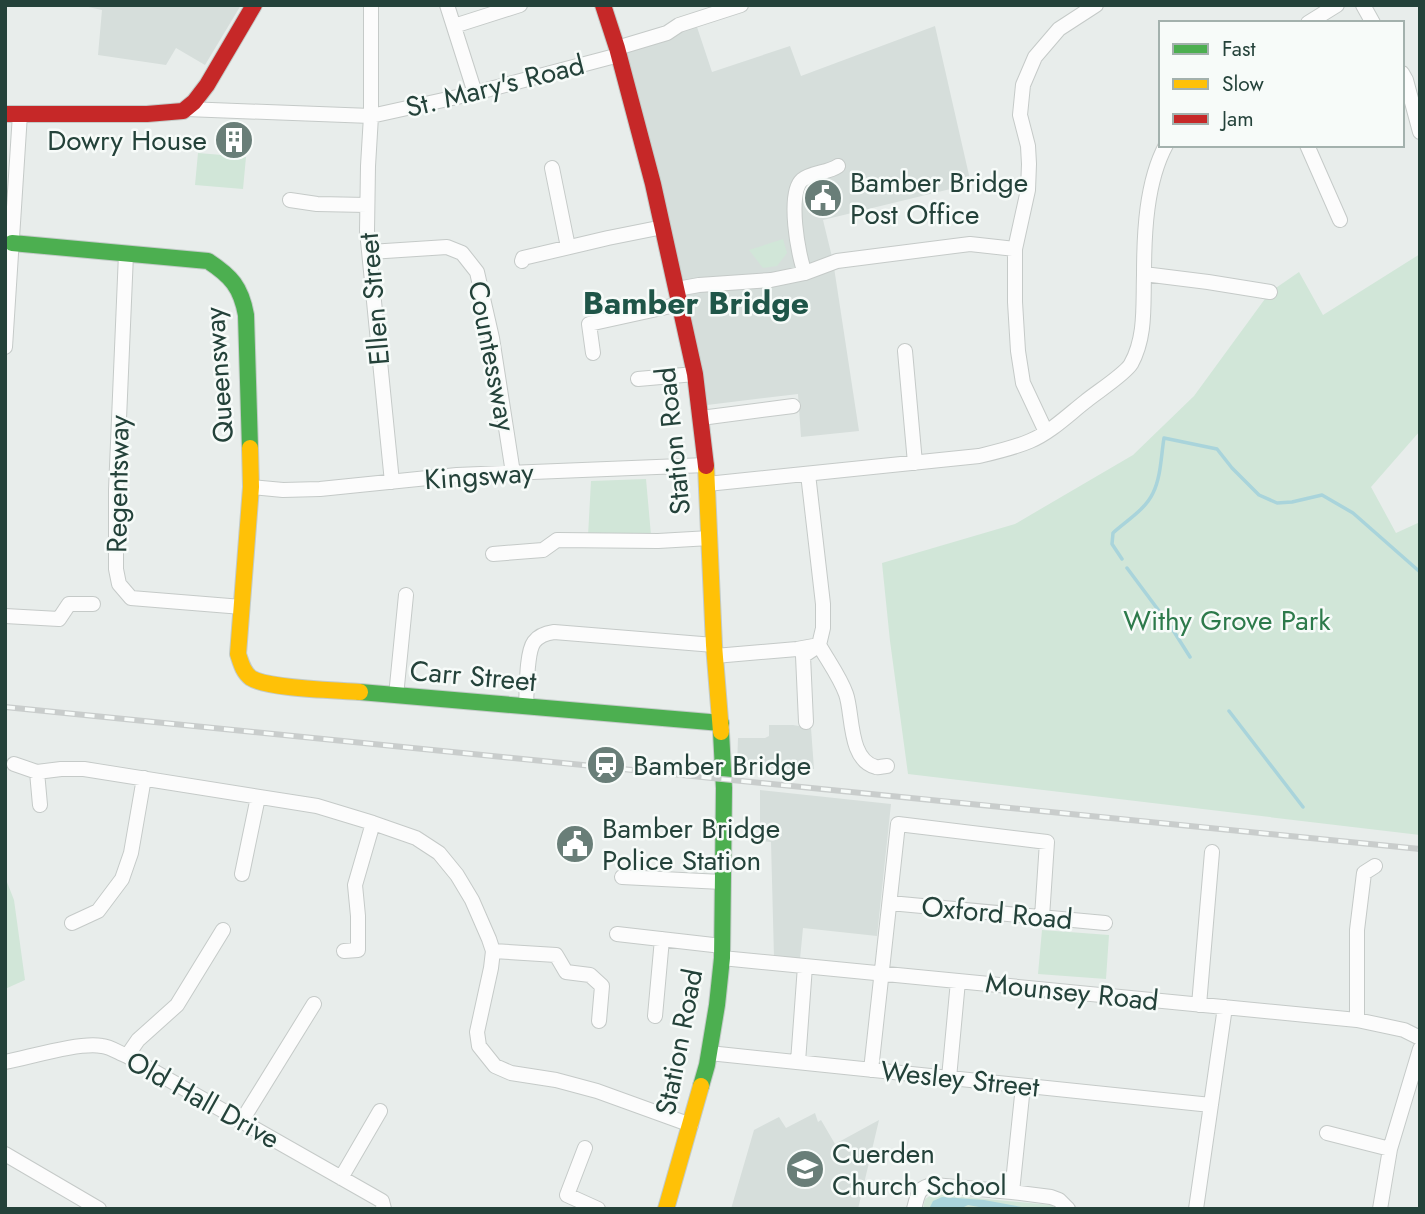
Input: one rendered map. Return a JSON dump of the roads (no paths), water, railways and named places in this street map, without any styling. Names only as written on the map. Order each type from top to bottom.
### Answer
[{"type":"main road","points":[[13,114],[147,114],[186,109],[207,85],[254,5]]},
{"type":"main road","name":"Station Road","points":[[603,5],[653,184],[695,374],[706,465],[721,723],[724,788],[722,952],[718,1005],[691,1125],[666,1209]]},
{"type":"main road","name":"Queensway","points":[[12,243],[208,261],[237,284],[245,305],[247,327],[251,487],[238,654]]},
{"type":"main road","name":"Carr Street","points":[[238,654],[245,674],[256,681],[272,685],[721,723]]},
{"type":"street","name":"St. Mary's Road","points":[[371,5],[371,116]]},
{"type":"street","points":[[447,5],[475,93]]},
{"type":"street","points":[[454,26],[520,5]]},
{"type":"street","name":"St. Mary's Road","points":[[186,109],[371,116],[475,93],[618,52],[667,33],[679,25],[741,5]]},
{"type":"street","points":[[1046,432],[1023,383],[1018,351],[1015,248],[1028,190],[1029,164],[1028,146],[1020,115],[1024,85],[1035,57],[1059,29],[1096,5]]},
{"type":"street","points":[[1311,21],[1336,5]]},
{"type":"street","points":[[1363,5],[1372,21]]},
{"type":"street","points":[[1404,76],[1420,132]]},
{"type":"street","points":[[5,347],[12,243],[13,114]]},
{"type":"street","name":"Ellen Street","points":[[371,116],[367,205],[392,482]]},
{"type":"street","points":[[707,484],[979,456],[1030,441],[1046,432],[1129,367],[1140,342],[1146,219],[1155,176],[1165,147]]},
{"type":"street","points":[[1308,147],[1340,220]]},
{"type":"street","points":[[804,273],[799,260],[794,201],[796,188],[803,179],[838,166]]},
{"type":"street","points":[[552,168],[568,247]]},
{"type":"street","points":[[290,200],[317,204],[367,205]]},
{"type":"street","points":[[522,261],[523,258],[568,247],[663,227]]},
{"type":"street","points":[[593,353],[589,324],[679,297],[698,285],[771,280],[804,273],[837,261],[970,244],[1015,248]]},
{"type":"street","name":"Countessway","points":[[370,252],[447,247],[462,253],[477,272],[492,338],[513,473]]},
{"type":"street","name":"Regentsway","points":[[126,254],[116,490],[116,569],[119,584],[131,598],[242,607]]},
{"type":"street","points":[[1144,274],[1270,292]]},
{"type":"street","points":[[905,352],[915,463]]},
{"type":"street","points":[[638,379],[695,374]]},
{"type":"street","points":[[701,418],[793,406]]},
{"type":"street","name":"Kingsway","points":[[251,487],[320,489],[457,475],[706,465]]},
{"type":"street","points":[[806,722],[803,656],[819,645],[824,628],[808,474]]},
{"type":"street","points":[[493,554],[543,550],[557,540],[658,541],[710,538]]},
{"type":"street","points":[[396,696],[406,595]]},
{"type":"street","points":[[5,616],[59,619],[69,604],[93,604]]},
{"type":"street","points":[[526,706],[529,658],[534,642],[545,633],[715,650],[797,649],[819,645]]},
{"type":"street","points":[[819,645],[846,695],[858,751],[866,761],[876,767],[887,766]]},
{"type":"street","points":[[14,764],[37,772],[84,769],[317,806],[416,838],[439,853],[457,875],[472,900],[493,951],[477,1032],[479,1046],[495,1066],[511,1073],[556,1080],[597,1091],[691,1125]]},
{"type":"street","points":[[37,772],[40,805]]},
{"type":"street","points":[[72,923],[98,911],[122,879],[131,853],[144,778]]},
{"type":"street","points":[[242,874],[258,797]]},
{"type":"street","points":[[344,951],[358,950],[355,885],[373,823]]},
{"type":"street","points":[[871,1070],[898,824],[1047,842],[1042,917]]},
{"type":"street","points":[[1199,1004],[1212,852]]},
{"type":"street","points":[[1357,1020],[1357,930],[1364,873],[1375,866]]},
{"type":"street","points":[[622,877],[722,882]]},
{"type":"street","name":"Oxford Road","points":[[890,903],[1105,923]]},
{"type":"street","points":[[127,1056],[138,1040],[177,1005],[223,930]]},
{"type":"street","name":"Mounsey Road","points":[[617,934],[662,939],[805,966],[1357,1020],[1404,1030],[1420,1038]]},
{"type":"street","points":[[655,1016],[662,939]]},
{"type":"street","points":[[493,951],[556,955],[566,972],[590,975],[602,986],[599,1021]]},
{"type":"street","points":[[798,1062],[805,966]]},
{"type":"street","points":[[949,1078],[958,981]]},
{"type":"street","points":[[241,1122],[314,1004]]},
{"type":"street","points":[[1196,1209],[1225,1007]]},
{"type":"street","name":"Old Hall Drive","points":[[5,1062],[90,1045],[105,1046],[382,1201],[384,1209]]},
{"type":"street","points":[[1380,1209],[1391,1149],[1420,1049]]},
{"type":"street","name":"Wesley Street","points":[[709,1053],[1211,1105]]},
{"type":"street","points":[[1012,1192],[1023,1086]]},
{"type":"street","points":[[341,1178],[380,1111]]},
{"type":"street","points":[[1327,1133],[1391,1149]]},
{"type":"street","points":[[585,1148],[567,1195],[598,1209]]},
{"type":"street","points":[[5,1154],[99,1209]]},
{"type":"street","points":[[914,1209],[920,1190],[926,1185],[1051,1197],[1059,1200],[1068,1209]]},
{"type":"water","points":[[942,1197],[984,1200],[1033,1209],[990,1209],[968,1205],[960,1209],[930,1207],[933,1201]]},
{"type":"waterway","points":[[1122,559],[1112,544],[1113,533],[1150,499],[1156,487],[1164,438],[1217,449],[1259,495],[1277,503],[1322,495],[1353,513],[1420,572]]},
{"type":"waterway","points":[[1127,568],[1190,657]]},
{"type":"waterway","points":[[1229,711],[1303,807]]},
{"type":"railway","points":[[5,707],[1420,849]]},
{"type":"place","name":"Dowry House","points":[[234,140]]},
{"type":"place","name":"Bamber Bridge Post Office","points":[[823,198]]},
{"type":"place","name":"Bamber Bridge","points":[[606,765]]},
{"type":"place","name":"Bamber Bridge Police Station","points":[[575,844]]},
{"type":"place","name":"Cuerden Church School","points":[[805,1169]]},
{"type":"district","name":"Bamber Bridge","points":[[696,303]]},
{"type":"park label","name":"Withy Grove Park","points":[[1227,620]]}]
